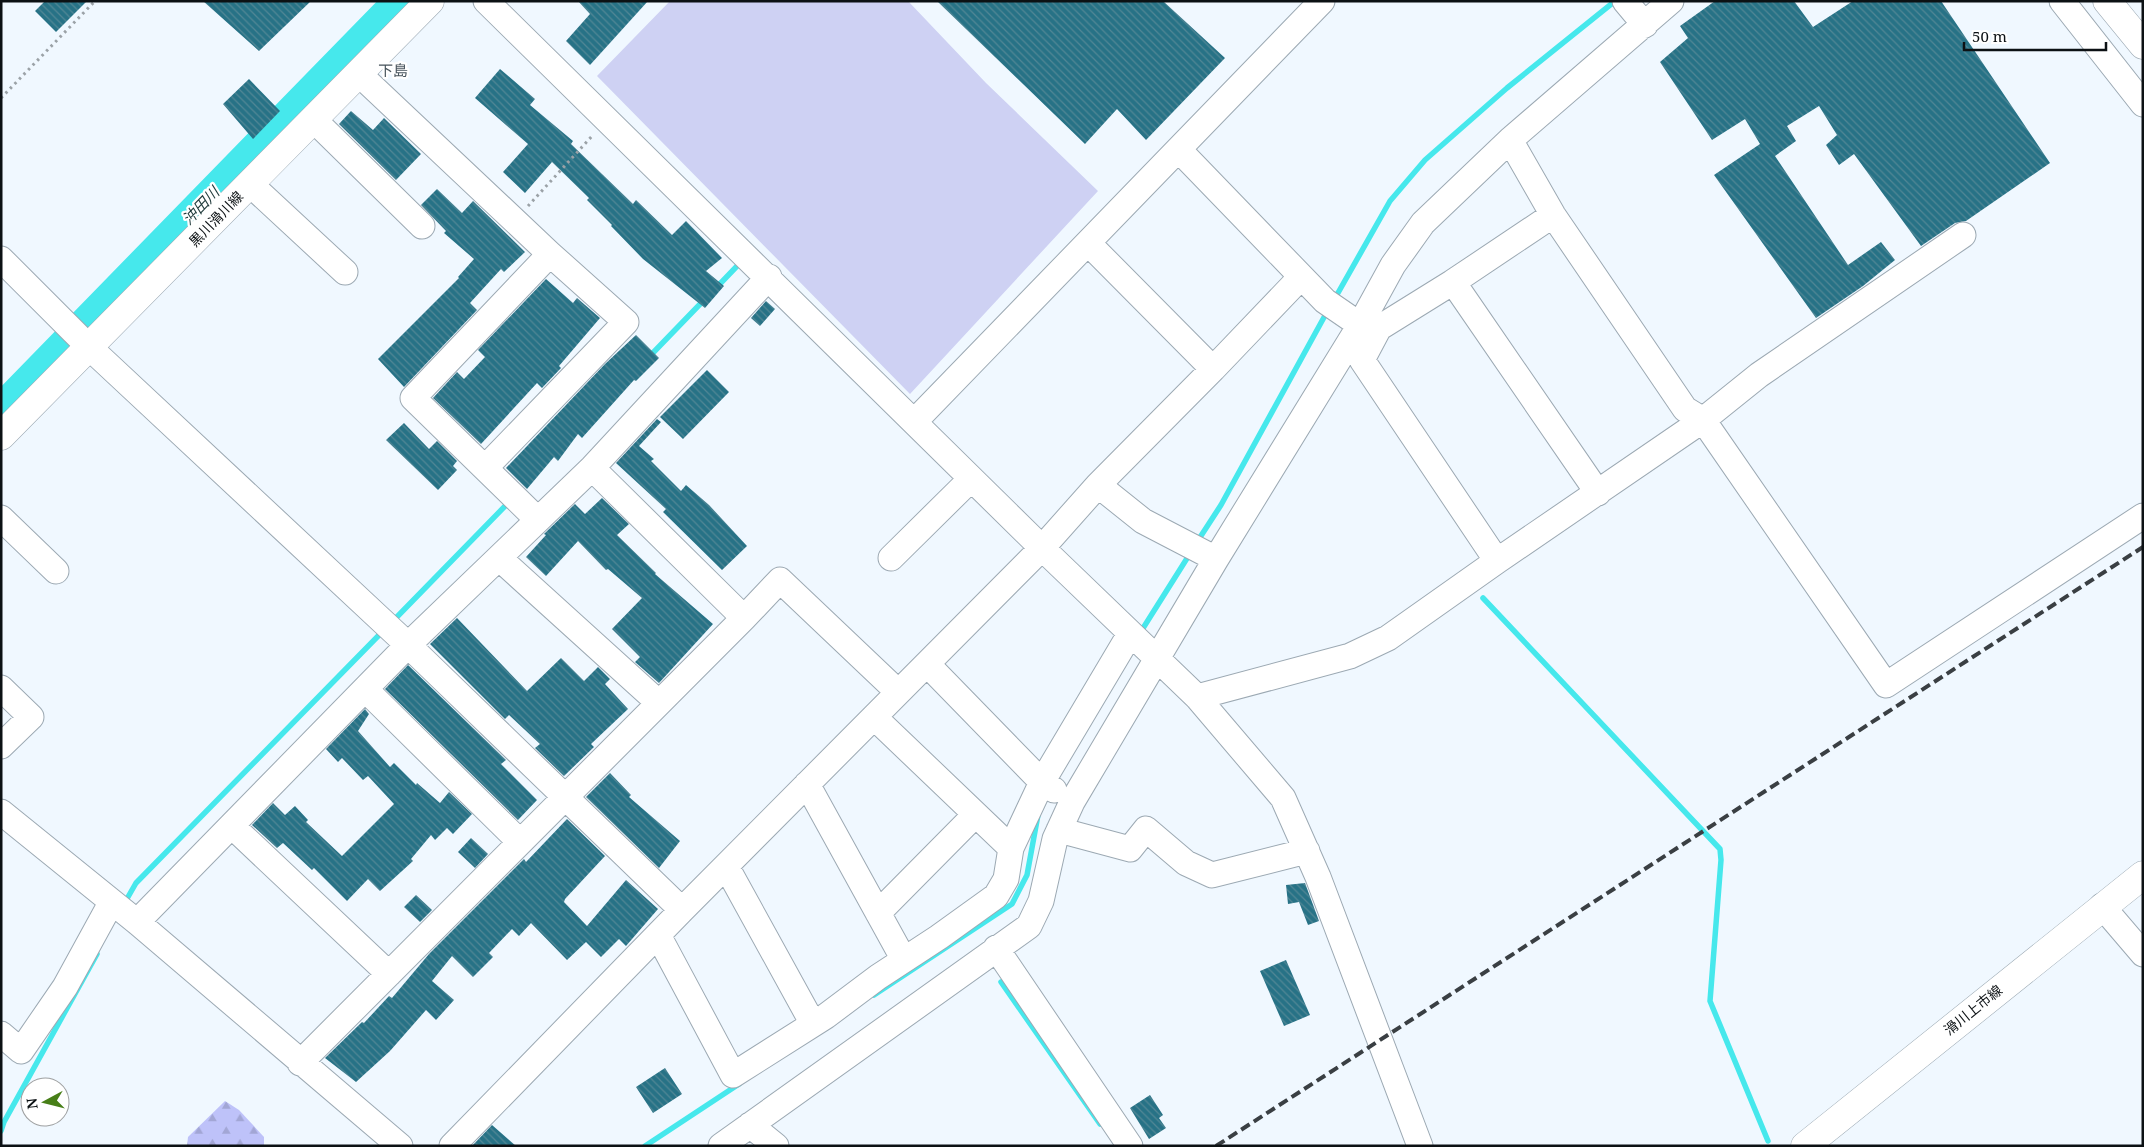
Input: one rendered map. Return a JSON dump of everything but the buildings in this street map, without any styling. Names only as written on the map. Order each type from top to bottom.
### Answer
[{"type":"main road","name":"黒川滑川線","points":[[1,436],[90,348],[430,1]]},
{"type":"main road","points":[[2106,1],[2143,45]]},
{"type":"main road","name":"滑川上市線","points":[[1805,1146],[2143,875]]},
{"type":"street","points":[[486,1],[769,277],[971,479],[1197,697],[1283,798],[1307,851],[1370,1010],[1420,1146]]},
{"type":"street","points":[[914,422],[1322,1]]},
{"type":"street","points":[[1625,1],[1645,25]]},
{"type":"street","points":[[721,1146],[1029,926],[1041,901],[1055,839],[1072,802],[1156,658],[1360,325],[1393,265],[1423,223],[1510,140],[1671,1]]},
{"type":"street","points":[[2062,1],[2143,104]]},
{"type":"street","points":[[359,74],[550,254],[626,322],[485,468]]},
{"type":"street","points":[[314,120],[422,226]]},
{"type":"street","points":[[1510,140],[1553,216],[1685,408],[1703,420],[1886,685],[2143,516]]},
{"type":"street","points":[[1179,150],[1325,302],[1360,325]]},
{"type":"street","points":[[250,184],[345,272]]},
{"type":"street","points":[[1497,561],[1362,360],[1380,328],[1553,216]]},
{"type":"street","points":[[1197,697],[1350,656],[1388,638],[1703,420],[1759,375],[1963,235]]},
{"type":"street","points":[[1088,243],[1213,369]]},
{"type":"street","points":[[538,520],[413,398],[550,254]]},
{"type":"street","points":[[1,259],[90,348],[408,645],[564,798],[682,910]]},
{"type":"street","points":[[137,922],[408,645],[592,468],[769,277]]},
{"type":"street","points":[[452,1146],[682,910],[1042,548],[1098,485],[1301,277]]},
{"type":"street","points":[[1453,282],[1598,493]]},
{"type":"street","points":[[592,468],[744,618]]},
{"type":"street","points":[[891,558],[971,479]]},
{"type":"street","points":[[1098,485],[1143,521],[1216,559]]},
{"type":"street","points":[[1,518],[56,570]]},
{"type":"street","points":[[499,558],[659,703]]},
{"type":"street","points":[[300,1063],[780,580],[898,692]]},
{"type":"street","points":[[658,935],[733,1075],[814,1024],[996,896],[1006,879],[1011,848],[1042,782],[1130,634]]},
{"type":"street","points":[[927,664],[1042,782],[1072,802]]},
{"type":"street","points":[[1,688],[31,717],[1,746]]},
{"type":"street","points":[[365,689],[520,842]]},
{"type":"street","points":[[874,717],[1011,848]]},
{"type":"street","points":[[807,784],[904,960]]},
{"type":"street","points":[[1,812],[111,903],[137,922],[300,1063],[400,1146]]},
{"type":"street","points":[[878,913],[975,815]]},
{"type":"street","points":[[232,826],[388,974]]},
{"type":"street","points":[[1059,830],[1130,848],[1146,829],[1186,863],[1212,875],[1307,851]]},
{"type":"street","points":[[726,866],[814,1024]]},
{"type":"street","points":[[1,1034],[21,1051],[65,986],[111,903]]},
{"type":"street","points":[[2102,906],[2143,954]]},
{"type":"street","points":[[996,948],[1130,1146]]},
{"type":"street","points":[[750,1125],[776,1146]]},
{"type":"path","points":[[1,98],[95,1]]},
{"type":"path","points":[[515,220],[608,120]]},
{"type":"green space","points":[[225,1101],[239,1110],[264,1137],[264,1146],[187,1146],[188,1137]]},
{"type":"shaded area","points":[[670,1],[908,1],[986,83],[1098,191],[910,394],[597,76]]},
{"type":"waterway","name":"沖田川","points":[[1,411],[401,1]]},
{"type":"waterway","points":[[1334,300],[1390,201],[1425,160],[1507,88],[1615,1]]},
{"type":"waterway","points":[[716,288],[739,264]]},
{"type":"waterway","points":[[648,358],[704,300]]},
{"type":"waterway","points":[[1197,542],[1221,505],[1328,310]]},
{"type":"waterway","points":[[392,622],[510,501]]},
{"type":"waterway","points":[[1140,633],[1191,552]]},
{"type":"waterway","points":[[1483,598],[1720,849],[1721,860],[1710,1001],[1768,1141]]},
{"type":"waterway","points":[[124,904],[136,883],[384,630]]},
{"type":"waterway","points":[[874,995],[1012,904],[1027,875],[1038,815]]},
{"type":"waterway","points":[[1,1131],[4,1122],[97,954]]},
{"type":"waterway","points":[[1001,982],[1100,1124]]},
{"type":"waterway","points":[[645,1146],[739,1084]]},
{"type":"railway","points":[[1216,1146],[2143,547]]},
{"type":"district","name":"下島","points":[[393,71]]}]
